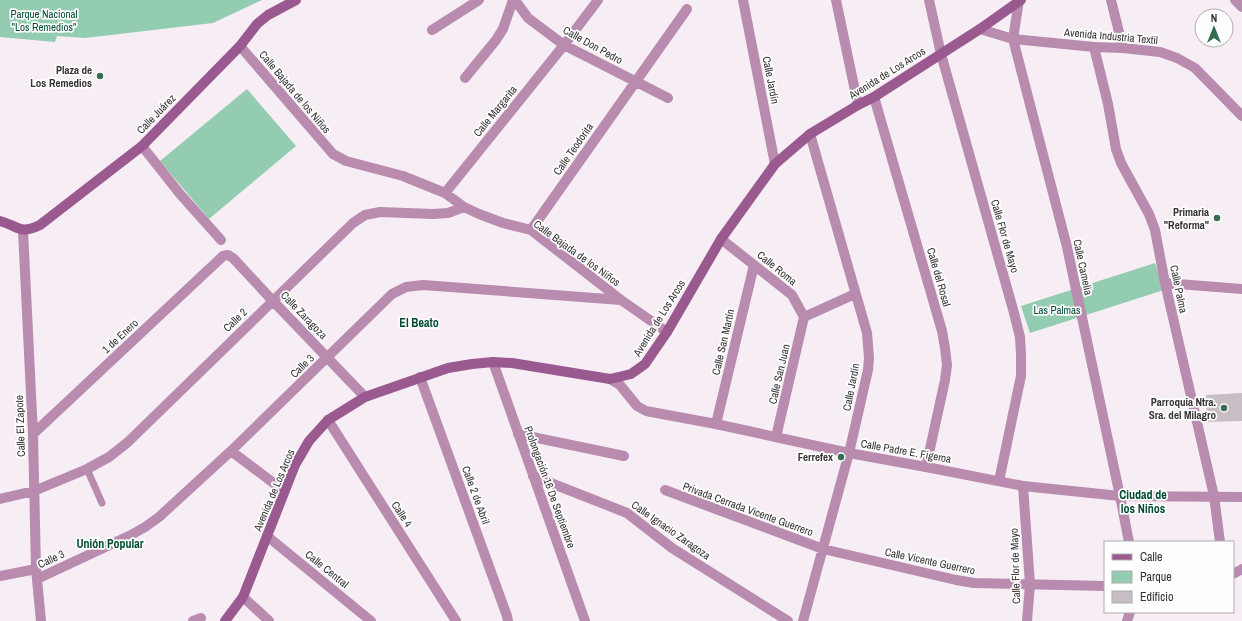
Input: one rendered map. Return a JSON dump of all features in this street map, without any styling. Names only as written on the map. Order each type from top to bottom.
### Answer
[{"type":"main road","name":"Calle Juárez","points":[[23,230],[31,229],[40,225],[142,146],[240,46],[257,24],[281,7],[296,0]]},
{"type":"main road","name":"Avenida de Los Arcos","points":[[225,621],[243,597],[295,465],[309,441],[328,420],[365,397],[448,368],[472,364],[493,362],[512,363],[610,379],[631,374],[645,364],[667,332],[721,239],[775,164],[810,134],[858,105],[874,98],[1020,1]]},
{"type":"main road","points":[[0,221],[6,222],[23,230]]},
{"type":"street","points":[[432,30],[479,0]]},
{"type":"street","points":[[465,78],[496,40],[503,29],[514,0]]},
{"type":"street","name":"Calle Don Pedro","points":[[514,0],[528,18],[564,45],[668,98]]},
{"type":"street","name":"Calle Margarita","points":[[445,193],[564,45],[598,0]]},
{"type":"street","name":"Calle Jardín","points":[[743,0],[775,164]]},
{"type":"street","points":[[836,0],[858,105]]},
{"type":"street","name":"Calle Flor de Mayo","points":[[929,0],[941,54],[1020,336],[1020,376],[999,481]]},
{"type":"street","points":[[1111,0],[1122,48]]},
{"type":"street","points":[[1235,0],[1242,7]]},
{"type":"street","name":"Calle Camelia","points":[[1020,1],[1013,39],[1067,247],[1129,541]]},
{"type":"street","name":"Calle Teodorita","points":[[531,230],[686,9]]},
{"type":"street","name":"Avenida Industria Textil","points":[[980,29],[1013,39],[1160,52],[1177,58],[1195,68],[1242,116]]},
{"type":"street","name":"Calle Bajada de los Niños","points":[[240,46],[333,154],[346,161],[403,176],[445,193],[464,207],[479,214],[503,223],[531,230],[621,300],[667,332]]},
{"type":"street","name":"Calle Palma","points":[[1094,47],[1108,104],[1116,149],[1121,163],[1149,214],[1154,230],[1214,496],[1220,541]]},
{"type":"street","name":"Calle del Rosal","points":[[874,98],[946,348],[946,380],[926,466]]},
{"type":"street","name":"Calle Jardín","points":[[803,621],[849,454],[868,370],[869,358],[867,333],[810,134]]},
{"type":"street","points":[[142,146],[180,194],[221,240]]},
{"type":"street","name":"Calle 2","points":[[0,499],[34,491],[87,469],[109,457],[128,442],[272,300],[353,223],[365,215],[380,212],[433,214],[448,213],[464,207]]},
{"type":"street","name":"Calle El Zapote","points":[[23,230],[33,434],[36,579],[41,621]]},
{"type":"street","name":"Calle Roma","points":[[721,239],[792,295],[804,317]]},
{"type":"street","name":"Calle Zaragoza","points":[[223,256],[228,255],[233,258],[365,397]]},
{"type":"street","name":"1 de Enero","points":[[33,434],[223,256]]},
{"type":"street","name":"Calle San Martín","points":[[716,424],[754,265]]},
{"type":"street","points":[[1165,283],[1242,289]]},
{"type":"street","name":"Calle 3","points":[[36,579],[131,535],[158,517],[231,451],[392,294],[406,287],[423,286],[621,300]]},
{"type":"street","points":[[804,317],[856,294]]},
{"type":"street","name":"Calle San Juan","points":[[776,438],[804,317]]},
{"type":"street","name":"Prolongación 16 De Septiembre","points":[[493,362],[585,621]]},
{"type":"street","name":"Calle 2 de Abril","points":[[420,377],[508,621]]},
{"type":"street","name":"Calle Padre E. Figeroa","points":[[610,379],[620,386],[637,406],[646,411],[716,424],[849,454],[926,466],[1023,486],[1120,496],[1242,497]]},
{"type":"street","name":"Calle 4","points":[[328,420],[456,621]]},
{"type":"street","points":[[518,434],[624,456]]},
{"type":"street","points":[[231,451],[284,491]]},
{"type":"street","points":[[87,469],[102,503]]},
{"type":"street","name":"Calle Ignacio Zaragoza","points":[[533,476],[627,512],[672,548],[788,621]]},
{"type":"street","name":"Calle Flor de Mayo","points":[[1023,486],[1030,584],[1027,621]]},
{"type":"street","name":"Privada Cerrada Vicente Guerrero","points":[[665,490],[823,549]]},
{"type":"street","name":"Calle Central","points":[[267,536],[371,621]]},
{"type":"street","name":"Calle Vicente Guerrero","points":[[823,549],[974,583],[1104,586]]},
{"type":"street","points":[[0,576],[36,569]]},
{"type":"street","points":[[243,597],[269,621]]},
{"type":"green space","name":"Parque Nacional \"Los Remedios\"","points":[[0,0],[262,0],[213,23],[85,38],[57,36],[55,42],[0,37]]},
{"type":"green space","points":[[247,89],[296,146],[209,219],[160,161]]},
{"type":"green space","name":"Las Palmas","points":[[1155,263],[1164,290],[1030,333],[1021,306]]},
{"type":"building","name":"Parroquia Ntra. Sra. del Milagro","points":[[1242,393],[1242,421],[1207,422],[1206,395]]},
{"type":"place","name":"Plaza de Los Remedios","points":[[100,76]]},
{"type":"place","name":"Primaria \"Reforma\"","points":[[1217,218]]},
{"type":"place","name":"Parroquia Ntra. Sra. del Milagro","points":[[1224,408]]},
{"type":"place","name":"Ferrefex","points":[[841,457]]},
{"type":"district","name":"El Beato","points":[[419,323]]},
{"type":"district","name":"Ciudad de los Niños","points":[[1143,502]]},
{"type":"district","name":"Unión Popular","points":[[110,544]]}]
